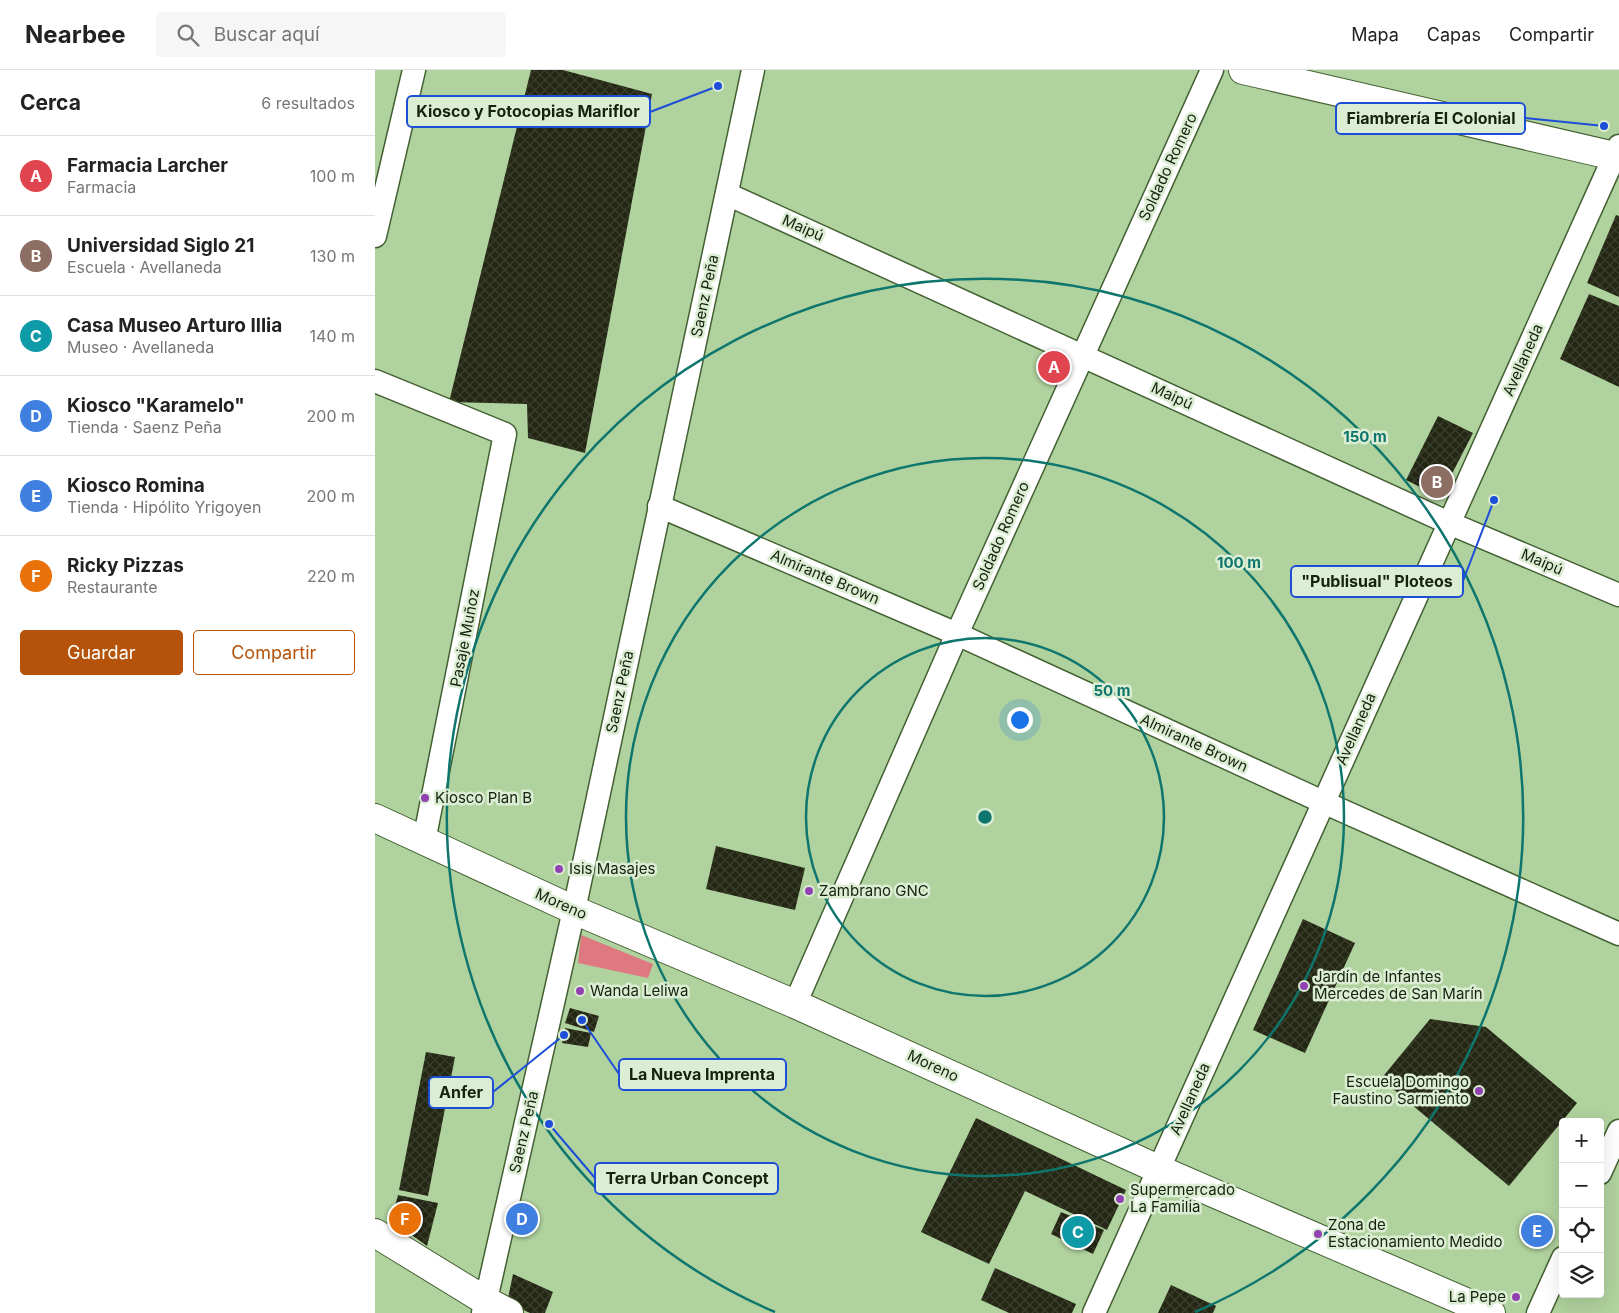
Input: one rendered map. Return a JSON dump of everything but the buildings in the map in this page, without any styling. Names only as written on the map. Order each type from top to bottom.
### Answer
[{"type":"street","points":[[375,236],[414,70]]},
{"type":"street","name":"Saenz Peña","points":[[493,1309],[573,910],[753,70]]},
{"type":"street","name":"Soldado Romero","points":[[795,1004],[957,634],[1213,70]]},
{"type":"street","points":[[1243,70],[1618,153]]},
{"type":"street","name":"Avellaneda","points":[[1094,1313],[1449,522],[1618,153]]},
{"type":"street","name":"Maipú","points":[[727,194],[1083,354],[1449,522],[1619,595]]},
{"type":"street","name":"Pasaje Muñoz","points":[[375,381],[505,434],[424,841]]},
{"type":"street","name":"Almirante Brown","points":[[659,506],[957,634],[1323,802],[1619,934]]},
{"type":"street","name":"Moreno","points":[[375,818],[573,910],[795,1004],[1158,1169],[1491,1313]]},
{"type":"street","points":[[1604,1165],[1619,1131]]},
{"type":"street","points":[[375,1233],[493,1309]]},
{"type":"street","points":[[1538,1313],[1559,1267]]},
{"type":"shaded area","points":[[581,935],[653,964],[648,978],[578,963]]},
{"type":"place","name":"Kiosco y Fotocopias Mariflor","points":[[718,86]]},
{"type":"place","name":"Fiambrería El Colonial","points":[[1604,126]]},
{"type":"place","name":"Farmacia Larcher","points":[[1054,367]]},
{"type":"place","name":"Universidad Siglo 21","points":[[1437,482]]},
{"type":"place","name":"\"Publisual\" Ploteos","points":[[1494,500]]},
{"type":"place","name":"Kiosco Plan B","points":[[425,798]]},
{"type":"place","name":"Isis Masajes","points":[[559,869]]},
{"type":"place","name":"Zambrano GNC","points":[[809,891]]},
{"type":"place","name":"Jardín de Infantes Mercedes de San Marín","points":[[1304,986]]},
{"type":"place","name":"Wanda Leliwa","points":[[580,991]]},
{"type":"place","name":"La Nueva Imprenta","points":[[582,1020]]},
{"type":"place","name":"Anfer","points":[[564,1035]]},
{"type":"place","name":"Escuela Domingo Faustino Sarmiento","points":[[1479,1091]]},
{"type":"place","name":"Terra Urban Concept","points":[[549,1124]]},
{"type":"place","name":"Supermercado La Familia","points":[[1120,1199]]},
{"type":"place","name":"Ricky Pizzas","points":[[405,1219]]},
{"type":"place","name":"Kiosco \"Karamelo\"","points":[[522,1219]]},
{"type":"place","name":"Kiosco Romina","points":[[1537,1231]]},
{"type":"place","name":"Casa Museo Arturo Illia","points":[[1078,1232]]},
{"type":"place","name":"Zona de Estacionamiento Medido","points":[[1318,1234]]},
{"type":"place","name":"La Pepe","points":[[1516,1297]]}]
